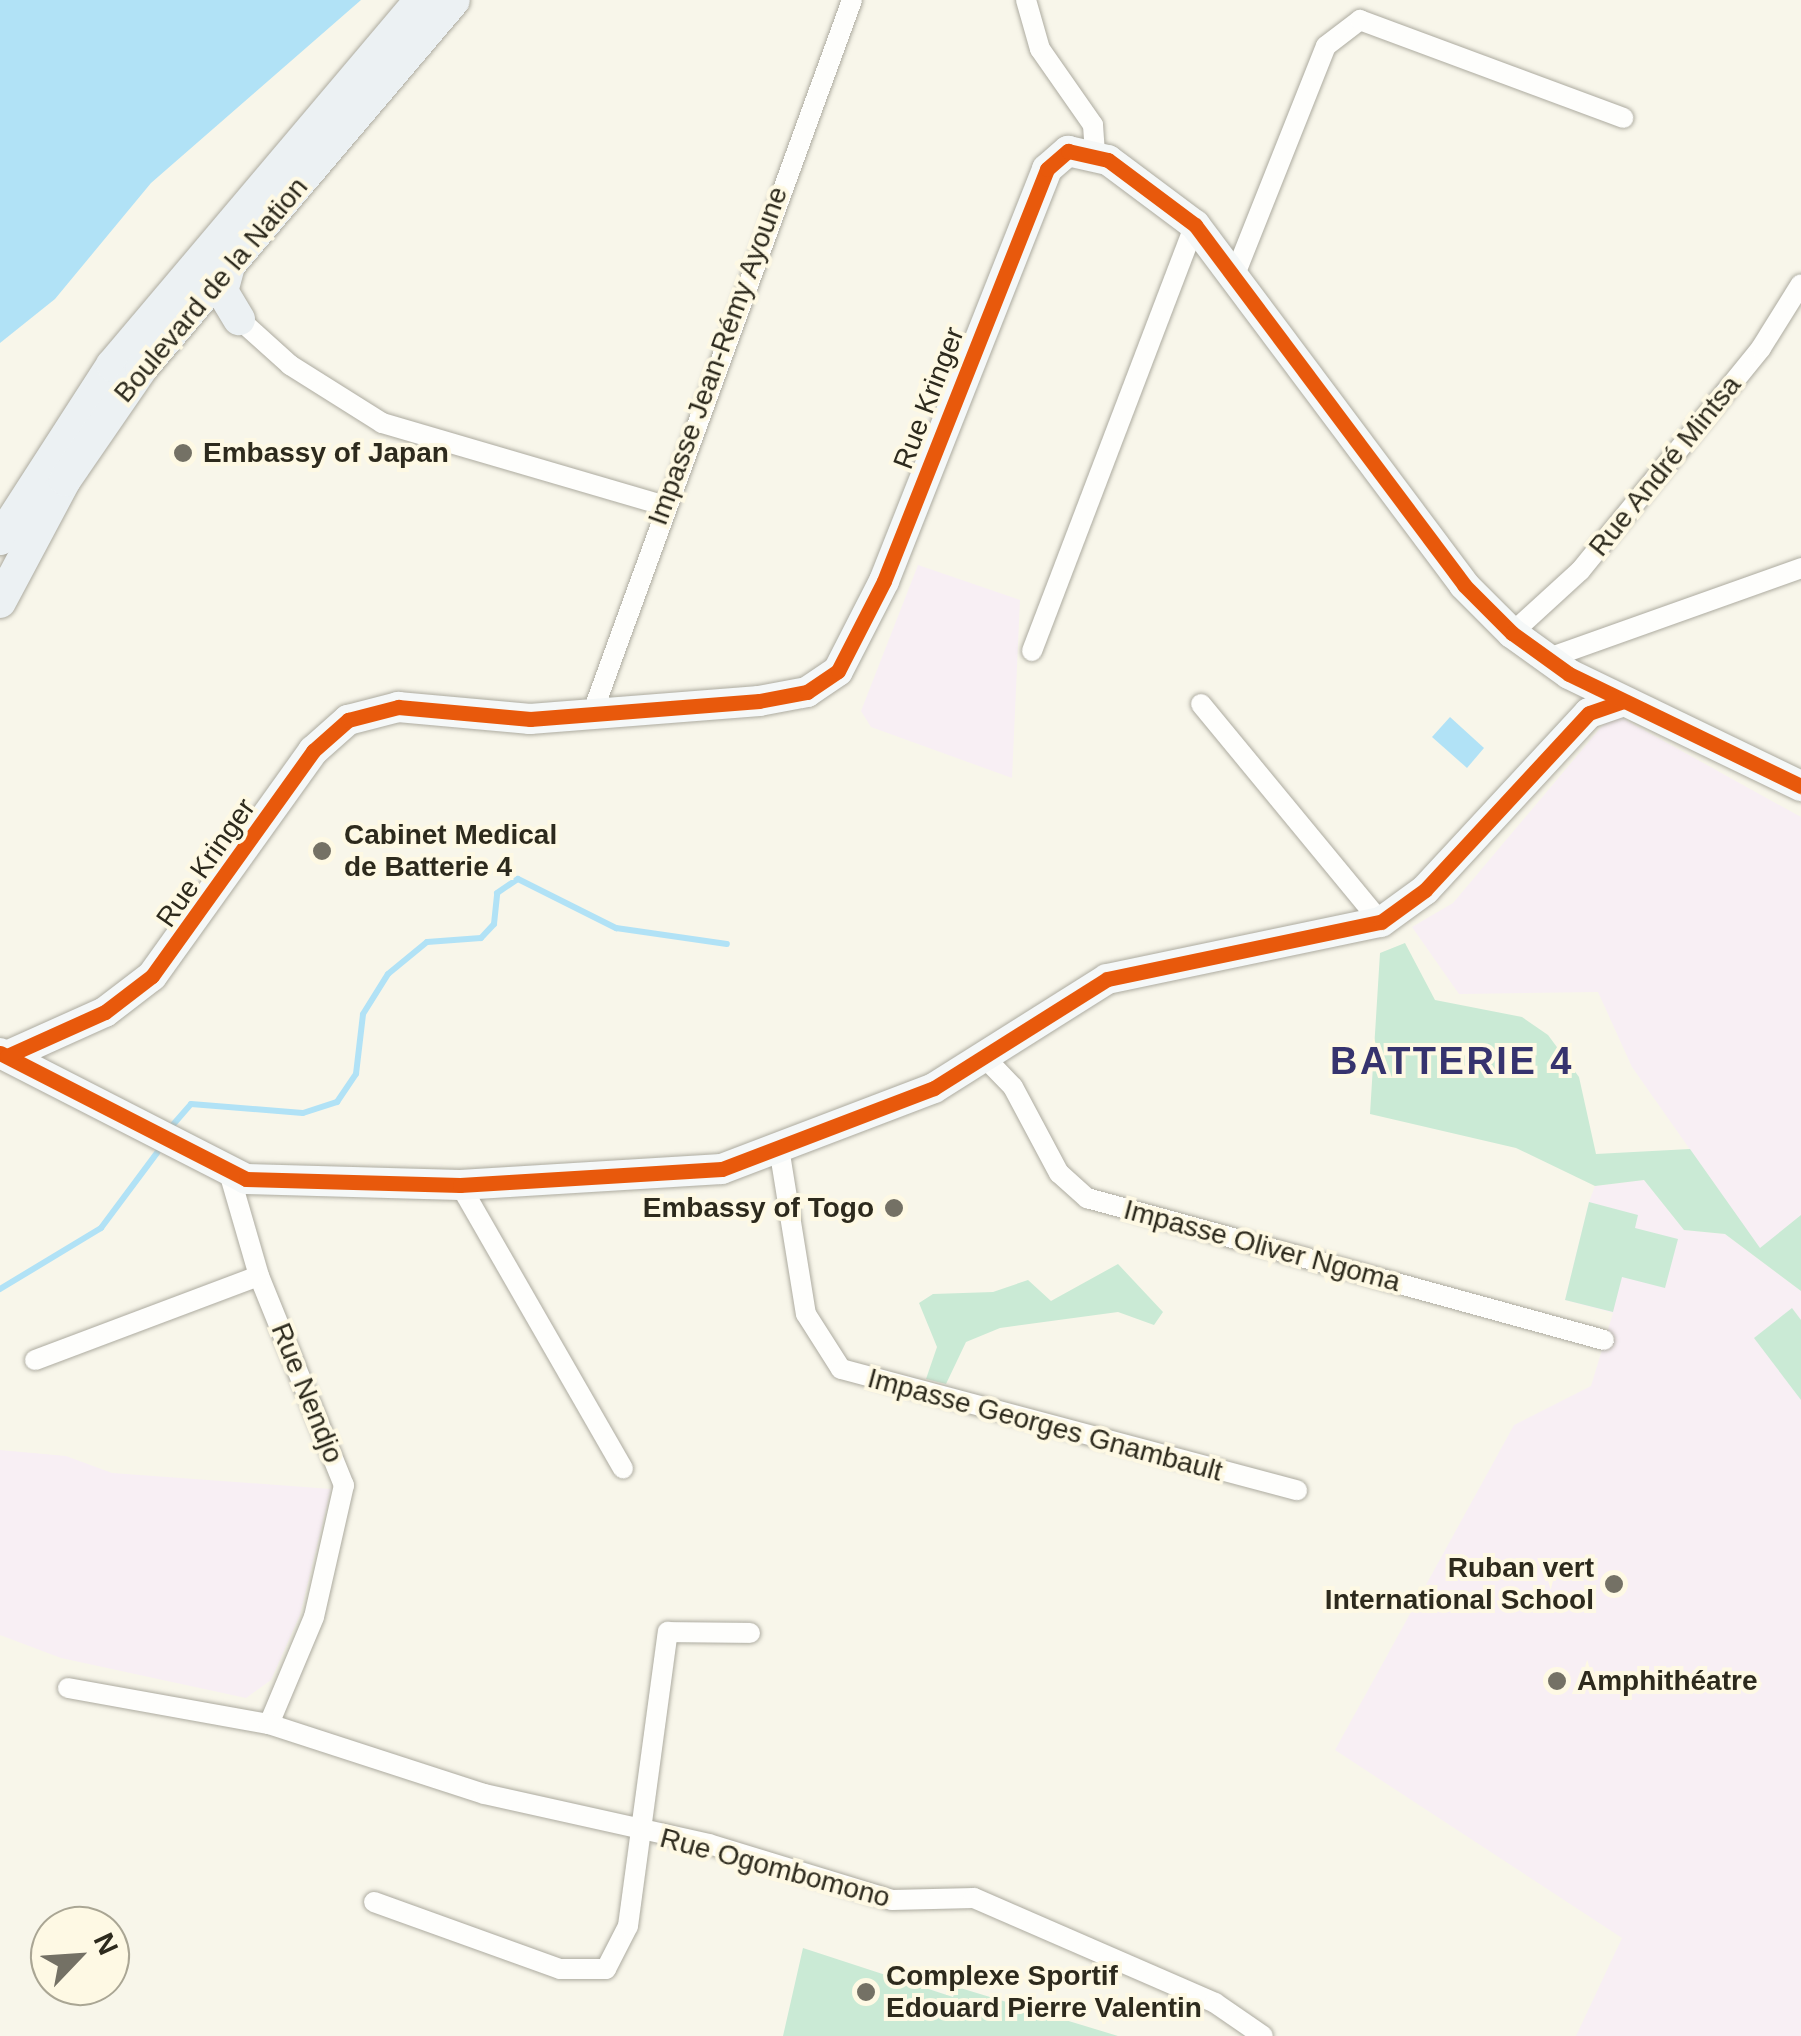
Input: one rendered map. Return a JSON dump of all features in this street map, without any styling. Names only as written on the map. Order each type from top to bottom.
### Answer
[{"type":"main road","name":"Boulevard de la Nation","points":[[0,539],[112,365],[420,0]]},
{"type":"main road","name":"Boulevard de la Nation","points":[[0,602],[98,429],[186,315],[454,0]]},
{"type":"main road","points":[[230,262],[222,291],[239,318]]},
{"type":"main road","points":[[186,315],[211,306],[239,318]]},
{"type":"street","name":"Impasse Jean-Rémy Ayoune","points":[[592,714],[662,506],[852,0]]},
{"type":"street","points":[[1026,0],[1034,37],[1094,125],[1095,155],[1195,225],[1236,272],[1464,585],[1512,633],[1557,667],[1801,786]]},
{"type":"street","points":[[1236,272],[1326,46],[1360,20],[1623,118]]},
{"type":"street","name":"Rue Kringer","points":[[4,1055],[105,1012],[152,976],[313,751],[348,720],[411,706],[498,719],[774,698],[838,671],[884,581],[1047,170],[1068,151],[1095,155]]},
{"type":"street","points":[[1032,651],[1195,225]]},
{"type":"street","name":"Rue André Mintsa","points":[[1512,633],[1580,571],[1761,348],[1801,284]]},
{"type":"street","points":[[239,318],[290,365],[382,424],[662,506]]},
{"type":"street","points":[[1557,667],[1801,568]]},
{"type":"street","points":[[1557,667],[1578,723]]},
{"type":"street","points":[[4,1055],[230,1176],[460,1185],[693,1173],[780,1154],[986,1060],[1106,979],[1381,922],[1425,890],[1578,723],[1623,701]]},
{"type":"street","points":[[1201,704],[1381,922]]},
{"type":"street","name":"Impasse Oliver Ngoma","points":[[986,1060],[1013,1087],[1059,1173],[1087,1198],[1604,1340]]},
{"type":"street","name":"Impasse Georges Gnambault","points":[[780,1154],[806,1314],[841,1369],[1297,1490]]},
{"type":"street","name":"Rue Nendjo","points":[[230,1176],[259,1276],[344,1485],[314,1617],[269,1724]]},
{"type":"street","points":[[460,1185],[623,1468]]},
{"type":"street","points":[[35,1360],[259,1276]]},
{"type":"street","points":[[374,1902],[594,1975],[624,1944],[645,1833],[668,1632],[750,1633]]},
{"type":"street","name":"Rue Ogombomono","points":[[68,1688],[269,1724],[645,1833],[904,1902],[974,1898],[1214,2003],[1262,2036]]},
{"type":"shaded area","points":[[918,565],[1020,600],[1012,778],[871,727],[861,711]]},
{"type":"shaded area","points":[[1613,713],[1801,817],[1801,1215],[1760,1249],[1632,1067],[1598,992],[1459,994],[1412,927],[1453,903]]},
{"type":"shaded area","name":"Ruban vert International School","points":[[1644,1180],[1684,1230],[1725,1234],[1801,1291],[1801,2036],[1576,2036],[1622,1938],[1335,1750],[1514,1425],[1591,1386],[1613,1313],[1565,1300],[1589,1202],[1595,1186]]},
{"type":"shaded area","points":[[0,1450],[66,1456],[112,1473],[331,1489],[300,1615],[271,1680],[246,1698],[61,1658],[0,1635]]},
{"type":"green space","points":[[1405,943],[1435,1000],[1522,1017],[1548,1035],[1579,1077],[1596,1154],[1690,1149],[1760,1248],[1801,1215],[1801,1291],[1725,1234],[1684,1230],[1644,1180],[1595,1186],[1516,1148],[1370,1114],[1380,953]]},
{"type":"green space","points":[[1589,1202],[1638,1215],[1635,1228],[1678,1239],[1665,1288],[1622,1277],[1613,1312],[1565,1300]]},
{"type":"green space","points":[[1118,1264],[1163,1312],[1154,1325],[1118,1312],[1000,1328],[966,1342],[946,1384],[926,1379],[937,1347],[919,1303],[933,1294],[993,1292],[1028,1280],[1051,1301]]},
{"type":"green space","points":[[1792,1308],[1801,1320],[1801,1400],[1754,1338]]},
{"type":"green space","name":"Complexe Sportif Edouard Pierre Valentin","points":[[803,1948],[953,1997],[957,1987],[1118,2036],[783,2036]]},
{"type":"water","points":[[0,0],[361,0],[151,183],[55,299],[0,343]]},
{"type":"water","points":[[1450,717],[1484,748],[1467,768],[1432,737]]},
{"type":"waterway","points":[[171,1127],[191,1104],[303,1113],[337,1102],[356,1074],[363,1014],[388,974],[427,942],[481,938],[494,924],[497,893],[518,879],[616,928],[727,944]]},
{"type":"waterway","points":[[0,1289],[101,1228],[157,1153]]},
{"type":"cycle path","points":[[7,1056],[105,1012],[152,976],[313,751],[348,720],[398,707],[530,719],[759,701],[807,692],[838,671],[884,581],[1047,169],[1068,151],[1108,160],[1195,225],[1464,585],[1512,633],[1569,674],[1801,786]]},
{"type":"cycle path","points":[[0,1053],[246,1179],[460,1185],[722,1169],[934,1088],[1107,979],[1381,922],[1425,890],[1589,713],[1623,701]]},
{"type":"place","name":"Embassy of Japan","points":[[183,453]]},
{"type":"place","name":"Cabinet Medical de Batterie 4","points":[[322,851]]},
{"type":"place","name":"Embassy of Togo","points":[[894,1208]]},
{"type":"place","name":"Ruban vert International School","points":[[1614,1584]]},
{"type":"place","name":"Amphithéatre","points":[[1557,1681]]},
{"type":"place","name":"Complexe Sportif Edouard Pierre Valentin","points":[[866,1992]]},
{"type":"district","name":"BATTERIE 4","points":[[1452,1062]]}]
